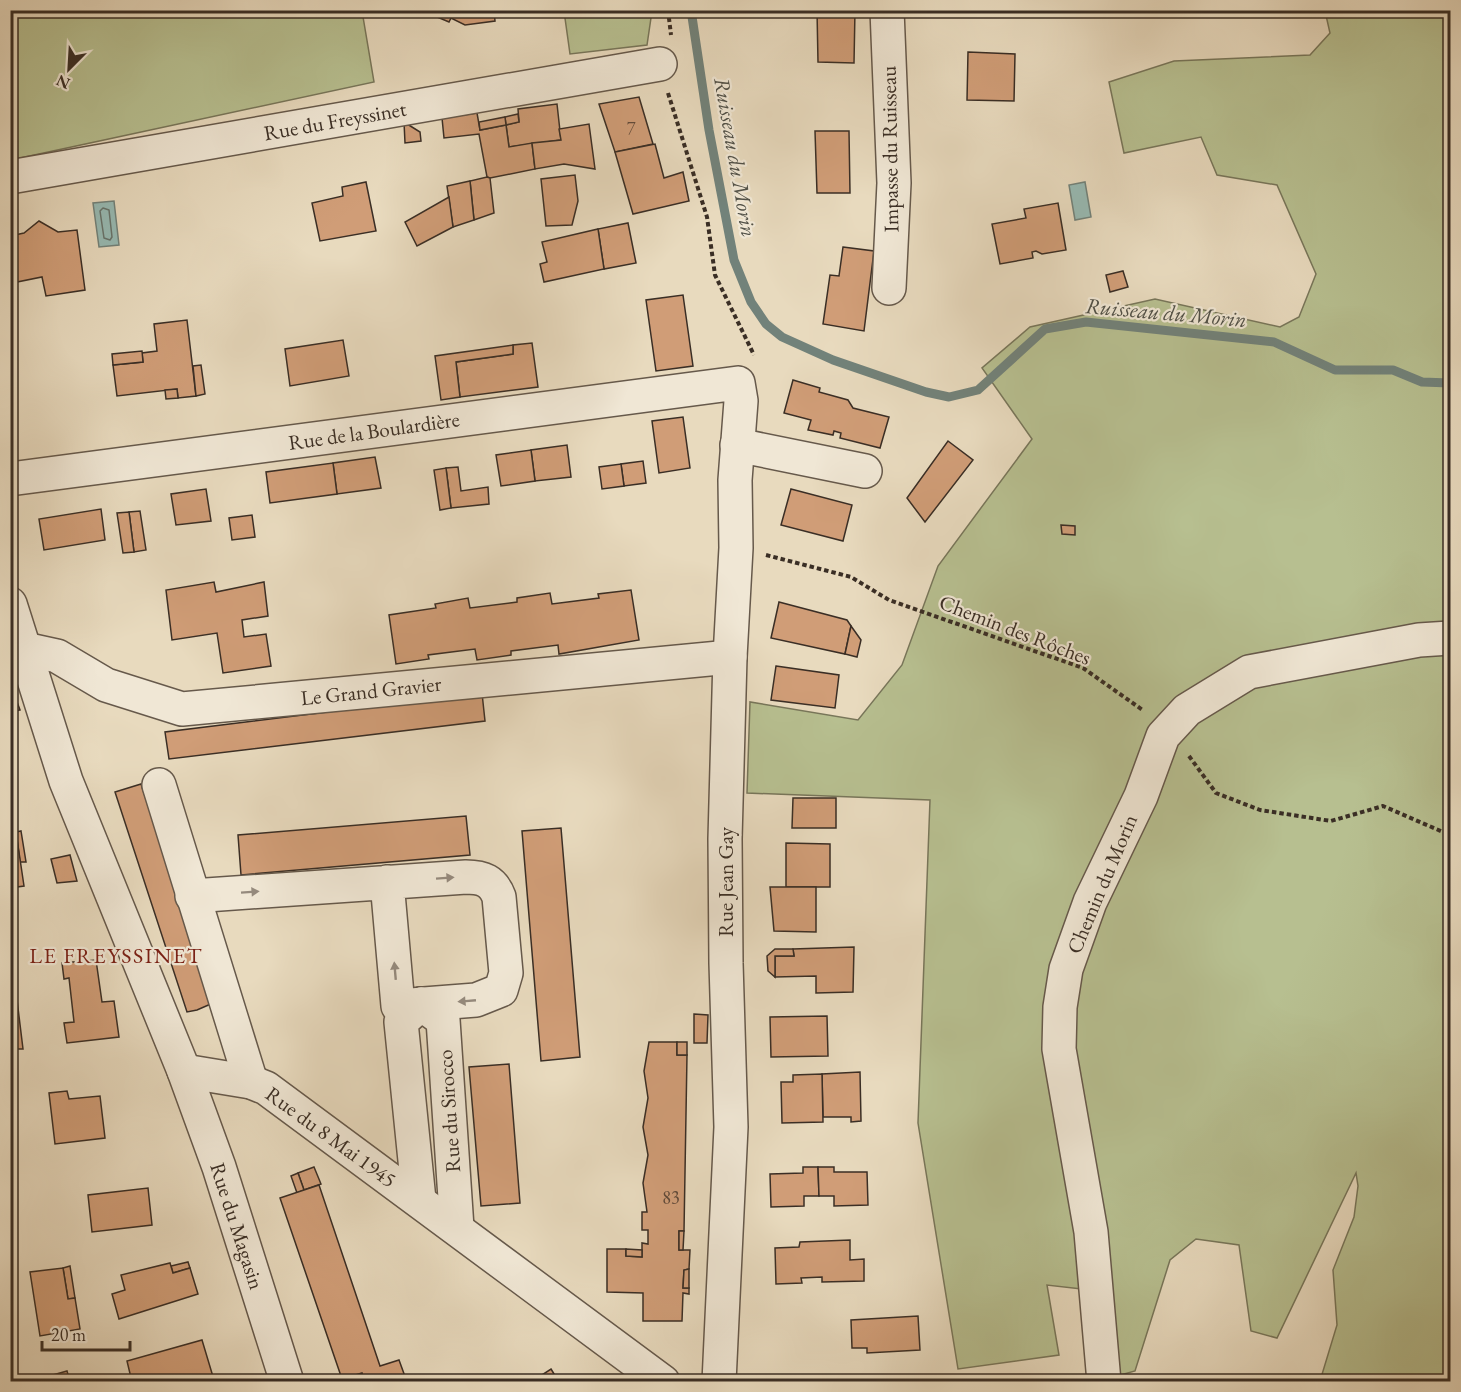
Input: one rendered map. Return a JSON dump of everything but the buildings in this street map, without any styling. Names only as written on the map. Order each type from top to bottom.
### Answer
[{"type":"street","name":"Impasse du Ruisseau","points":[[887,10],[894,183],[889,288]]},
{"type":"street","name":"Rue du Freyssinet","points":[[10,177],[660,64]]},
{"type":"street","name":"Rue Jean Gay","points":[[719,1382],[731,1127],[726,963],[730,657],[736,548],[737,445],[741,401],[738,383]]},
{"type":"street","name":"Rue de la Boulardière","points":[[10,479],[738,383]]},
{"type":"street","points":[[737,445],[865,471]]},
{"type":"street","points":[[10,604],[66,781],[184,1071]]},
{"type":"street","name":"Chemin du Morin","points":[[1104,1382],[1091,1232],[1059,1050],[1060,1007],[1066,969],[1090,902],[1141,796],[1163,736],[1187,710],[1249,672],[1419,640],[1450,638]]},
{"type":"street","name":"Le Grand Gravier","points":[[25,649],[57,656],[106,685],[182,709],[730,657]]},
{"type":"street","points":[[159,786],[251,1082]]},
{"type":"street","name":"Rue du Sirocco","points":[[192,896],[387,882],[478,877],[489,881],[496,888],[499,897],[506,973],[501,990],[476,1000],[398,1006],[387,882]]},
{"type":"street","name":"Rue du Sirocco","points":[[419,1200],[401,1022],[421,1004]]},
{"type":"street","name":"Rue du Sirocco","points":[[421,1004],[443,1020],[457,1228]]},
{"type":"street","name":"Rue du 8 Mai 1945","points":[[184,1071],[251,1082],[266,1088],[663,1382]]},
{"type":"street","name":"Rue du Magasin","points":[[184,1071],[219,1167],[287,1382]]},
{"type":"path","points":[[668,10],[671,38],[660,64],[707,216],[715,275],[754,356],[753,369],[738,383]]},
{"type":"path","name":"Chemin des Rôches","points":[[736,548],[851,578],[889,600],[1083,668],[1169,730],[1216,793],[1260,810],[1331,821],[1383,806],[1450,835]]},
{"type":"green space","points":[[10,11],[362,11],[374,82],[11,160]]},
{"type":"green space","points":[[564,11],[652,11],[647,45],[570,54]]},
{"type":"green space","points":[[1325,11],[1443,11],[1450,29],[1450,1381],[1320,1381],[1337,1325],[1333,1270],[1354,1217],[1358,1186],[1356,1173],[1277,1338],[1251,1331],[1239,1245],[1196,1239],[1170,1260],[1135,1371],[1117,1376],[1108,1292],[1047,1285],[1059,1355],[958,1369],[918,1123],[930,800],[747,793],[750,702],[858,720],[902,665],[938,566],[1032,439],[982,368],[1030,327],[1155,299],[1280,327],[1299,317],[1316,274],[1277,185],[1217,175],[1201,137],[1124,153],[1109,82],[1174,61],[1310,55],[1330,33]]},
{"type":"water","points":[[1085,182],[1091,217],[1075,220],[1069,185]]},
{"type":"water","points":[[114,201],[119,245],[99,247],[93,203]]},
{"type":"waterway","name":"Ruisseau du Morin","points":[[691,10],[709,130],[734,260],[751,302],[766,324],[782,337],[833,360],[926,392],[949,397],[978,390],[1045,329],[1086,322],[1274,342],[1335,370],[1393,370],[1422,382],[1450,383]]},
{"type":"district","name":"LE FREYSSINET","points":[[116,955]]}]
